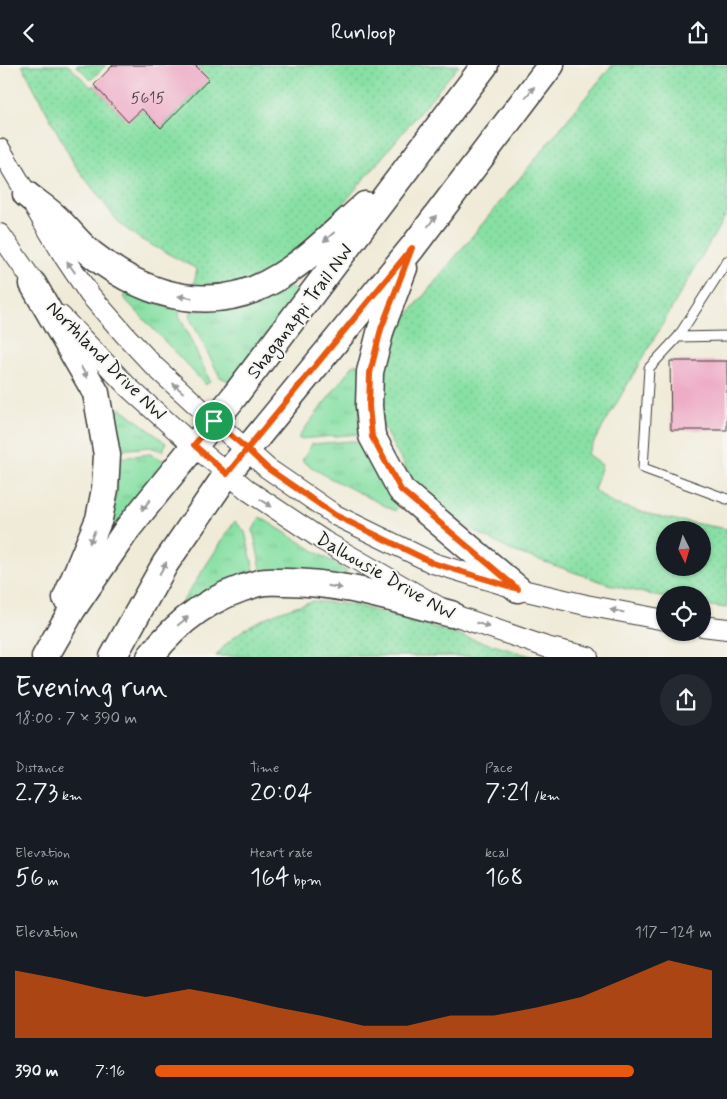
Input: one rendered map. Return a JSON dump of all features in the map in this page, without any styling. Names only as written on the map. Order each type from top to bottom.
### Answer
[{"type":"main road","name":"Shaganappi Trail NW","points":[[45,657],[72,610],[128,528],[214,421],[485,65]]},
{"type":"main road","points":[[113,657],[165,564],[227,474],[412,248],[551,65]]},
{"type":"main road","points":[[26,194],[52,215],[92,255],[128,277],[162,293],[206,299],[229,297],[252,291],[281,275],[406,171]]},
{"type":"main road","points":[[412,248],[381,329],[370,373],[369,406],[372,437],[401,490],[518,589]]},
{"type":"main road","points":[[34,284],[96,393],[107,455],[105,489],[99,519],[42,657]]},
{"type":"main road","points":[[150,657],[180,623],[208,602],[260,583],[299,582],[356,591],[451,614]]},
{"type":"street","name":"Northland Drive NW","points":[[0,149],[90,295],[154,367],[247,449]]},
{"type":"street","name":"Northland Drive NW","points":[[0,234],[34,284],[84,343],[128,387],[227,474]]},
{"type":"street","name":"Dalhousie Drive NW","points":[[247,449],[267,468],[335,515],[433,563],[518,589],[586,605],[656,618]]},
{"type":"street","name":"Dalhousie Drive NW","points":[[227,474],[324,541],[451,614],[546,647],[588,657]]},
{"type":"street","points":[[711,627],[727,629]]},
{"type":"lane","points":[[727,261],[678,337],[649,368],[642,468],[727,499]]},
{"type":"lane","points":[[678,337],[727,336]]},
{"type":"green space","points":[[22,65],[68,65],[91,87],[94,85],[128,121],[142,109],[161,128],[208,80],[195,65],[459,65],[339,209],[286,262],[241,284],[193,288],[197,269],[140,239],[120,224],[74,164]]},
{"type":"green space","points":[[76,65],[106,65],[91,80]]},
{"type":"green space","points":[[612,65],[727,65],[727,213],[587,454],[602,465],[594,490],[614,504],[660,517],[682,521],[656,521],[656,576],[711,576],[711,526],[727,529],[727,608],[711,606],[711,586],[656,586],[656,596],[614,586],[510,550],[445,515],[413,482],[383,427],[379,387],[391,345],[407,316]]},
{"type":"green space","points":[[290,286],[297,293],[231,382],[220,377],[190,318],[191,311],[243,306],[254,303]]},
{"type":"green space","points":[[128,290],[151,301],[180,310],[179,315],[210,381],[206,385],[123,297]]},
{"type":"green space","points":[[355,363],[363,368],[359,434],[299,439],[299,436]]},
{"type":"green space","points":[[121,408],[166,443],[163,451],[149,447],[120,450],[114,413]]},
{"type":"green space","points":[[361,442],[400,503],[395,511],[326,476],[302,461],[312,444]]},
{"type":"green space","points":[[150,454],[167,462],[104,541],[115,500],[119,458]]},
{"type":"green space","points":[[260,517],[347,571],[343,578],[265,573],[261,569],[253,530]]},
{"type":"green space","points":[[235,521],[245,532],[254,570],[251,575],[188,607],[182,602]]},
{"type":"green space","points":[[312,601],[354,605],[531,656],[216,656],[236,635],[248,627],[271,615]]},
{"type":"building","points":[[113,65],[195,65],[209,79],[161,128],[142,109],[128,122],[94,85]]},
{"type":"building","points":[[670,361],[727,361],[727,430],[671,430]]},
{"type":"route","points":[[214,421],[194,445],[227,474],[247,449],[267,468],[335,515],[433,563],[518,589],[401,490],[372,437],[369,406],[370,373],[381,329],[412,248],[247,449],[214,421]]}]
